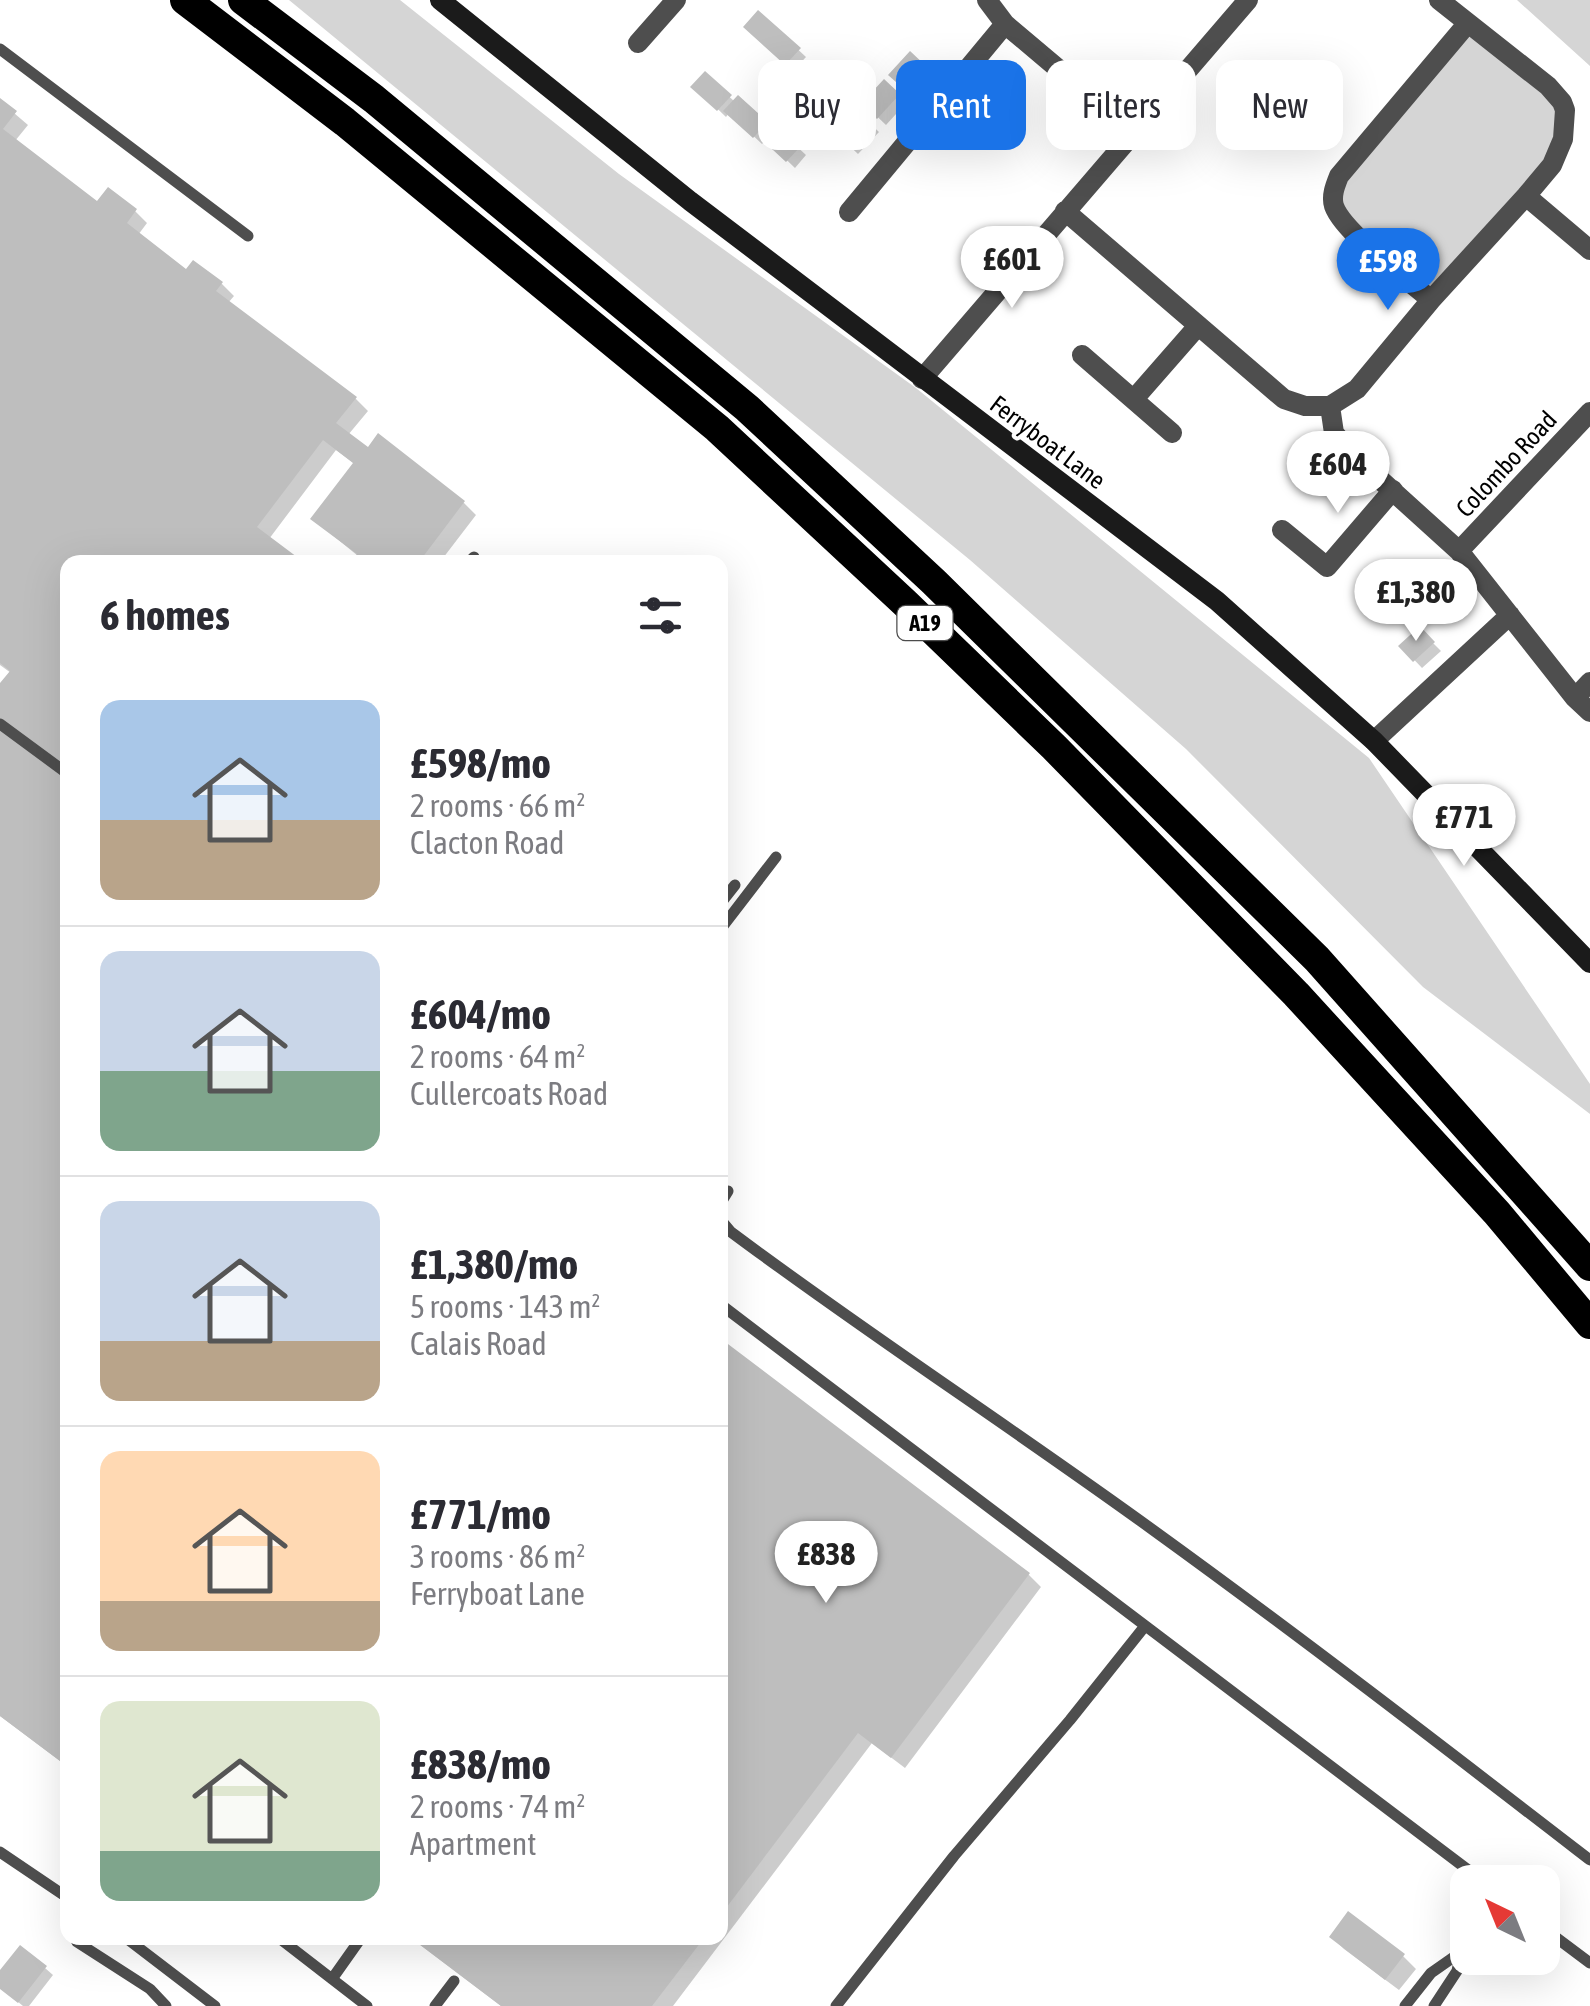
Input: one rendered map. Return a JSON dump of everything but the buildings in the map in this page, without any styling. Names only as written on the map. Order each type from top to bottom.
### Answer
[{"type":"highway","name":"A19","points":[[185,0],[345,122],[717,428],[890,590],[1054,746],[1296,994],[1497,1213],[1590,1324]]},
{"type":"highway","name":"A19","points":[[243,0],[374,99],[747,408],[934,582],[1317,960],[1590,1266]]},
{"type":"street","name":"Ferryboat Lane","points":[[440,0],[690,201],[1217,601],[1374,740],[1586,951]]},
{"type":"street","points":[[638,44],[676,0]]},
{"type":"street","points":[[987,0],[1006,24],[1048,60]]},
{"type":"street","points":[[1196,60],[1248,0]]},
{"type":"street","points":[[1065,212],[1284,399],[1304,406],[1330,406],[1357,389],[1552,165],[1564,139],[1562,102],[1548,86],[1439,0]]},
{"type":"street","points":[[849,212],[1006,24]]},
{"type":"street","points":[[1432,300],[1346,226],[1333,204],[1333,192],[1339,176],[1467,24]]},
{"type":"street","points":[[922,379],[1118,150]]},
{"type":"street","points":[[1526,196],[1590,250]]},
{"type":"street","points":[[1134,399],[1197,327]]},
{"type":"street","points":[[1082,355],[1172,433]]},
{"type":"street","points":[[1330,406],[1334,433],[1354,456],[1459,551],[1585,697]]},
{"type":"street","name":"Colombo Road","points":[[1459,551],[1590,412]]},
{"type":"street","points":[[1282,530],[1327,567],[1393,490]]},
{"type":"street","points":[[1374,740],[1510,614]]},
{"type":"lane","points":[[0,50],[248,236]]},
{"type":"lane","points":[[0,724],[60,768]]},
{"type":"lane","points":[[728,920],[776,858]]},
{"type":"lane","points":[[728,893],[734,884]]},
{"type":"lane","points":[[728,1229],[822,1300],[1155,1531],[1590,1860]]},
{"type":"lane","points":[[728,1310],[1461,1865]]},
{"type":"lane","points":[[836,2006],[1145,1626]]},
{"type":"lane","points":[[0,1852],[60,1893]]},
{"type":"lane","points":[[1560,1940],[1590,1963]]},
{"type":"lane","points":[[83,1945],[150,1989],[165,2006]]},
{"type":"lane","points":[[134,1945],[200,2001],[215,2006]]},
{"type":"lane","points":[[288,1945],[368,2006]]},
{"type":"lane","points":[[332,1979],[356,1945]]},
{"type":"lane","points":[[1405,2006],[1432,1973],[1450,1959]]},
{"type":"lane","points":[[1434,2006],[1455,1975]]},
{"type":"lane","points":[[434,2006],[454,1981]]},
{"type":"shaded area","points":[[289,0],[400,0],[619,174],[916,388],[1369,758],[1590,1084],[1590,1114],[1423,987],[1186,749],[970,560]]},
{"type":"shaded area","points":[[1517,0],[1590,0],[1590,66]]},
{"type":"shaded area","points":[[1467,24],[1548,86],[1563,139],[1431,300],[1346,226],[1339,176]]}]
